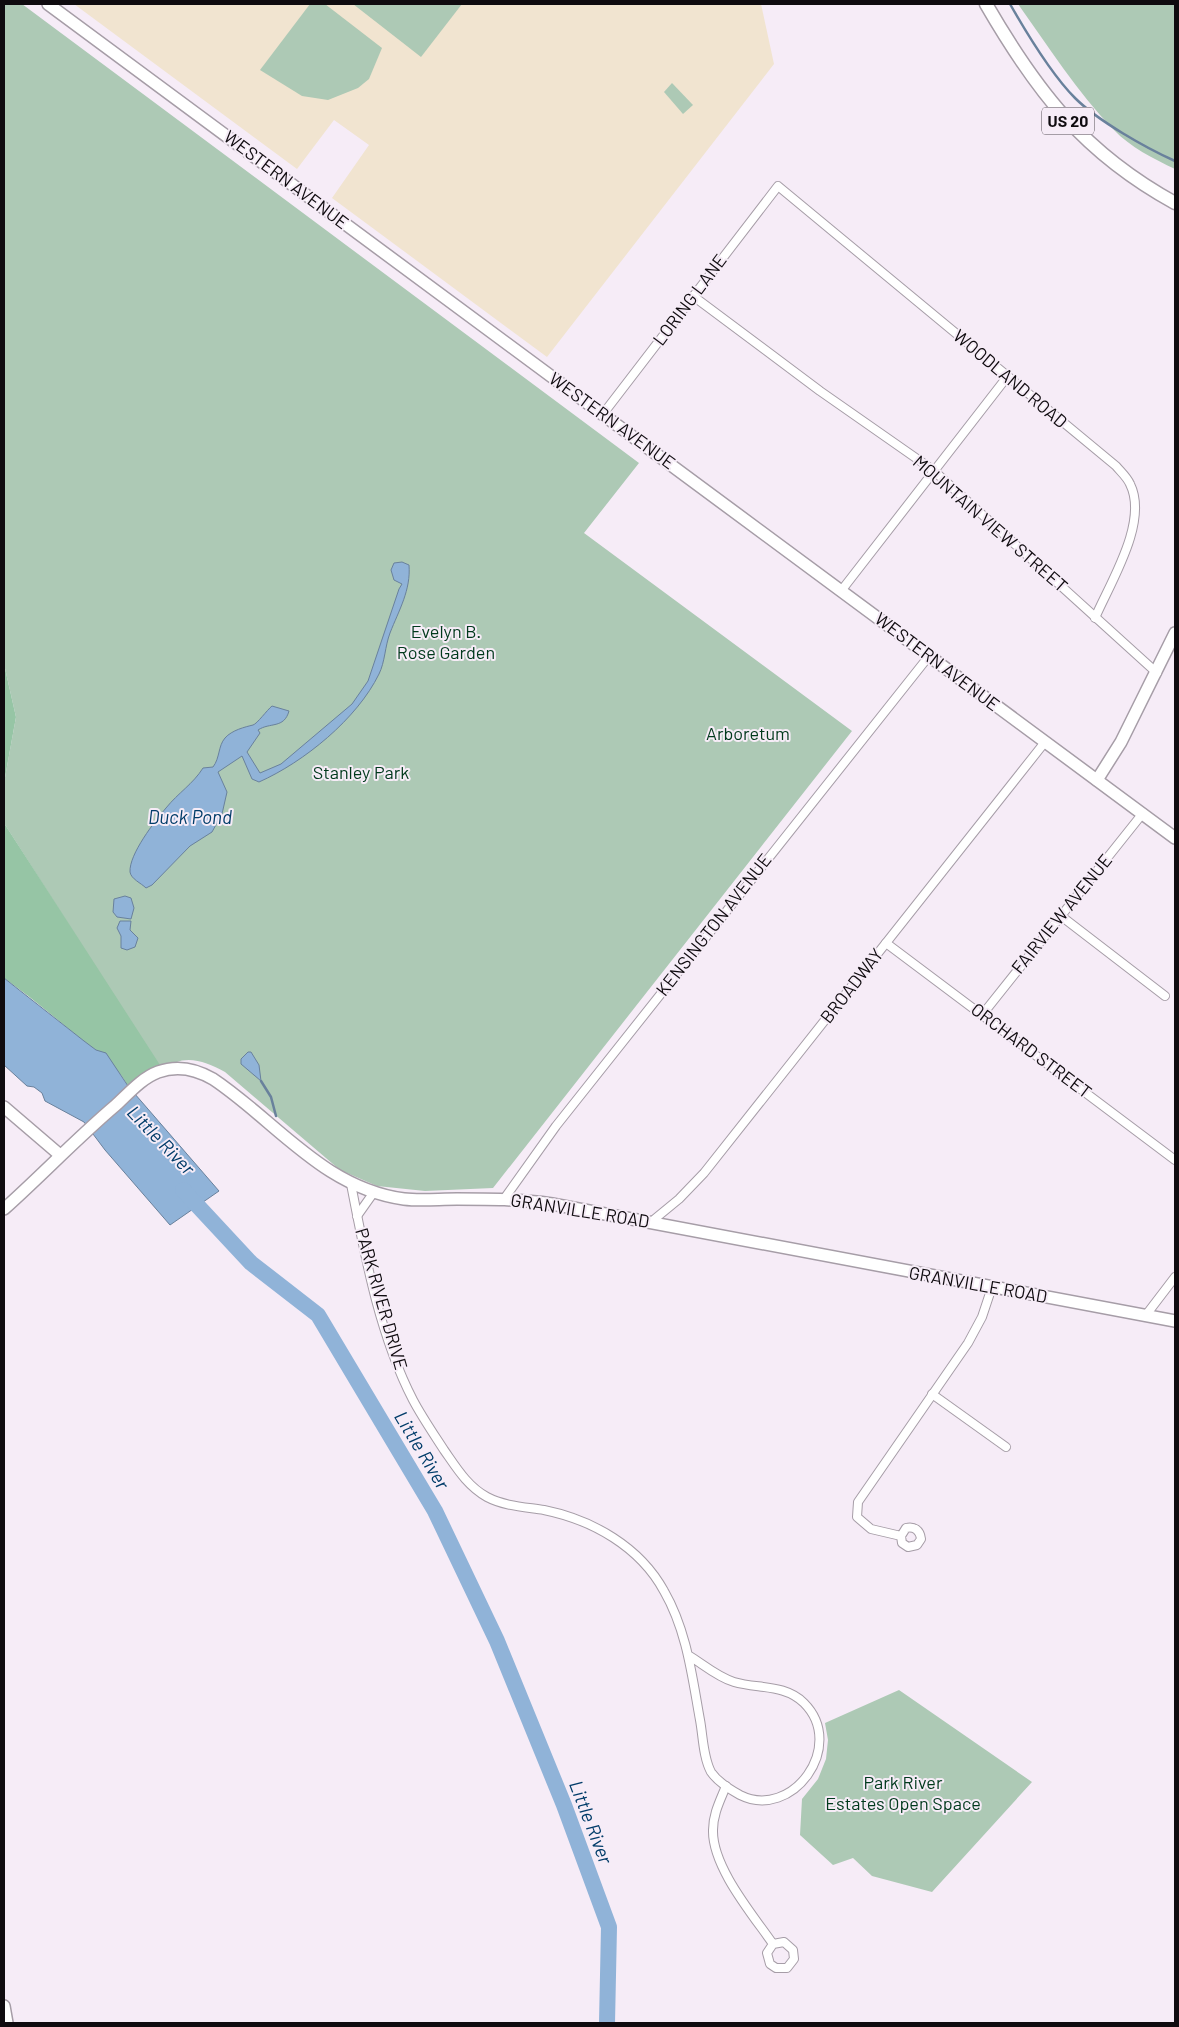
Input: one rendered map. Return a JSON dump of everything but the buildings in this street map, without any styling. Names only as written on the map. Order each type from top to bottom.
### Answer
[{"type":"main road","name":"WESTERN AVENUE","points":[[48,4],[1175,838]]},
{"type":"main road","name":"US 20","points":[[986,4],[1034,81],[1077,131],[1114,164],[1175,203]]},
{"type":"main road","points":[[1097,780],[1110,761],[1157,673],[1175,634]]},
{"type":"main road","name":"GRANVILLE ROAD","points":[[4,1209],[78,1138],[145,1080],[157,1073],[170,1069],[184,1069],[203,1074],[226,1088],[302,1151],[351,1184],[374,1192],[411,1199],[504,1199],[544,1203],[1175,1321]]},
{"type":"main road","points":[[4,1107],[60,1155]]},
{"type":"main road","points":[[4,2006],[7,2023]]},
{"type":"street","name":"LORING LANE","points":[[603,414],[778,186]]},
{"type":"street","name":"WOODLAND ROAD","points":[[778,186],[1116,466],[1131,486],[1135,517],[1132,534],[1095,618]]},
{"type":"street","name":"MOUNTAIN VIEW STREET","points":[[693,296],[820,391],[933,470],[1157,673]]},
{"type":"street","points":[[841,591],[1007,376]]},
{"type":"street","name":"KENSINGTON AVENUE","points":[[504,1199],[568,1110],[929,656]]},
{"type":"street","name":"BROADWAY","points":[[651,1222],[679,1199],[704,1173],[1045,742]]},
{"type":"street","name":"FAIRVIEW AVENUE","points":[[982,1015],[1143,814]]},
{"type":"street","points":[[1061,916],[1164,996]]},
{"type":"street","name":"ORCHARD STREET","points":[[886,943],[1175,1160]]},
{"type":"street","name":"PARK RIVER DRIVE","points":[[351,1184],[357,1216],[384,1321],[405,1381],[419,1409],[460,1473],[476,1490],[493,1500],[577,1520],[602,1531],[627,1548],[646,1565],[664,1591],[678,1621],[688,1655],[707,1763],[713,1774],[726,1786],[745,1797],[756,1799],[775,1798],[786,1793],[807,1777],[814,1767],[819,1751],[817,1726],[809,1709],[796,1696],[777,1688],[730,1681],[688,1655]]},
{"type":"street","name":"PARK RIVER DRIVE","points":[[357,1216],[374,1192]]},
{"type":"street","points":[[1146,1315],[1175,1277]]},
{"type":"street","points":[[901,1536],[867,1527],[857,1517],[856,1506],[864,1491],[978,1325],[992,1287]]},
{"type":"street","points":[[932,1394],[1006,1447]]},
{"type":"street","points":[[726,1786],[716,1810],[714,1842],[731,1881],[773,1944]]},
{"type":"shaded area","points":[[74,4],[761,4],[774,64],[547,357],[332,198],[369,145],[334,120],[297,169]]},
{"type":"green space","name":"Stanley Park","points":[[4,4],[22,4],[639,463],[584,533],[852,731],[493,1188],[425,1191],[377,1186],[340,1170],[225,1072],[209,1064],[193,1060],[177,1062],[162,1071],[4,823],[4,783],[16,717],[4,664]]},
{"type":"green space","points":[[310,4],[325,4],[382,48],[369,79],[358,88],[328,100],[302,96],[260,70]]},
{"type":"green space","points":[[353,4],[462,4],[421,57]]},
{"type":"green space","points":[[1018,4],[1175,4],[1175,169],[1135,147],[1114,130],[1075,85]]},
{"type":"green space","points":[[672,83],[693,105],[683,114],[664,92]]},
{"type":"green space","points":[[4,664],[16,717],[4,783]]},
{"type":"green space","points":[[4,823],[160,1065],[143,1073],[128,1086],[123,1077],[105,1058],[4,978]]},
{"type":"green space","name":"Park River Estates Open Space","points":[[899,1690],[1032,1782],[932,1892],[872,1876],[853,1858],[833,1865],[800,1835],[802,1799],[818,1779],[826,1759],[828,1740],[825,1723]]},
{"type":"water","name":"Duck Pond","points":[[402,562],[409,565],[406,591],[388,638],[379,674],[357,707],[343,723],[311,751],[294,763],[259,782],[252,779],[242,756],[218,772],[227,792],[222,814],[212,832],[190,846],[152,885],[146,888],[134,879],[130,872],[138,847],[166,808],[195,779],[203,768],[213,767],[223,741],[228,735],[255,724],[272,706],[289,711],[287,717],[280,723],[258,730],[260,733],[247,752],[260,773],[281,764],[352,704],[368,681],[402,584],[394,580],[391,570],[394,563]]},
{"type":"water","points":[[125,896],[131,898],[134,908],[131,919],[117,917],[113,912],[114,899]]},
{"type":"water","points":[[120,921],[131,921],[130,930],[138,938],[135,947],[127,950],[121,948],[121,936],[117,928]]},
{"type":"water","points":[[4,978],[96,1050],[106,1053],[128,1086],[219,1191],[170,1225],[105,1150],[84,1122],[45,1101],[42,1093],[34,1087],[27,1086],[4,1065]]},
{"type":"water","points":[[248,1052],[251,1052],[259,1065],[261,1081],[241,1064],[241,1059]]},
{"type":"waterway","points":[[1010,4],[1049,66],[1075,98],[1096,116],[1150,149],[1175,161]]},
{"type":"waterway","points":[[261,1081],[271,1097],[276,1116]]},
{"type":"waterway","name":"Little River","points":[[183,1190],[251,1263],[318,1315],[435,1511],[497,1641],[564,1805],[609,1927],[607,2023]]},
{"type":"park label","name":"Evelyn B. Rose Garden","points":[[446,642]]},
{"type":"park label","name":"Arboretum","points":[[748,734]]}]
